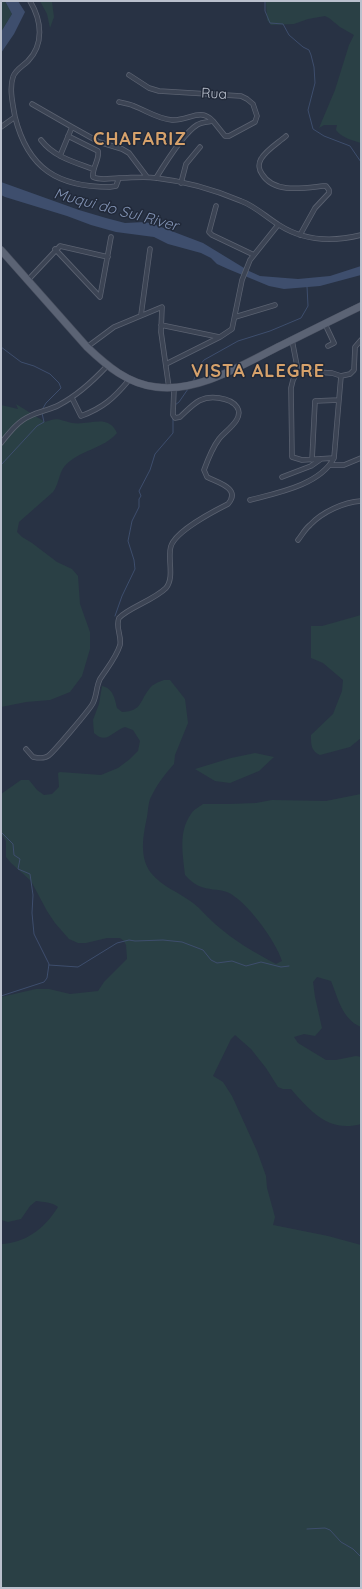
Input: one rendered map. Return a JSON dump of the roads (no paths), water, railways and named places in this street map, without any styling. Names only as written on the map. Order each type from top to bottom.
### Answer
[{"type":"main road","points":[[1,250],[87,347],[107,366],[129,380],[155,387],[172,388],[197,384],[234,368],[361,306]]},
{"type":"street","points":[[30,1],[37,16],[39,41],[35,54],[14,74],[12,78],[12,98],[15,117],[26,148],[33,160],[55,176],[72,183],[102,187],[116,186],[119,178]]},
{"type":"street","name":"Rua","points":[[129,75],[149,88],[159,91],[241,96],[248,99],[252,104],[257,119],[252,124],[229,136],[225,136],[213,121]]},
{"type":"street","points":[[119,102],[134,106],[162,119],[183,119],[202,114],[207,115],[213,121]]},
{"type":"street","points":[[32,104],[99,142],[122,149],[129,153],[147,177]]},
{"type":"street","points":[[1,127],[15,117]]},
{"type":"street","points":[[156,178],[165,163],[197,124],[213,121]]},
{"type":"street","points":[[60,156],[72,127]]},
{"type":"street","points":[[68,136],[98,151],[93,169],[93,176],[96,178],[147,177],[181,183],[241,201],[258,210],[278,225],[300,235],[317,239],[331,239],[361,235]]},
{"type":"street","points":[[286,136],[261,158],[259,164],[260,169],[265,178],[284,188],[292,189],[326,186],[329,190],[308,220],[300,235]]},
{"type":"street","points":[[41,140],[60,156],[93,169]]},
{"type":"street","points":[[181,183],[186,164],[200,147]]},
{"type":"street","points":[[216,206],[209,232],[212,236],[254,255]]},
{"type":"street","points":[[166,364],[220,337],[232,329],[242,280],[250,260],[278,225]]},
{"type":"street","points":[[55,249],[100,297],[111,237]]},
{"type":"street","points":[[28,280],[55,249],[60,246],[108,257]]},
{"type":"street","points":[[141,315],[150,249]]},
{"type":"street","points":[[235,317],[275,305]]},
{"type":"street","points":[[26,749],[33,757],[43,758],[49,756],[58,746],[93,703],[99,680],[115,657],[120,646],[118,624],[119,618],[167,587],[170,575],[170,550],[174,540],[191,525],[228,504],[231,500],[231,493],[227,486],[207,477],[204,470],[218,440],[238,418],[238,408],[228,400],[210,397],[201,399],[180,417],[175,418],[173,415],[172,388],[166,364],[161,325],[162,306],[114,327],[87,347]]},
{"type":"street","points":[[326,324],[334,343],[328,346]]},
{"type":"street","points":[[161,325],[220,337]]},
{"type":"street","points":[[292,340],[298,371],[291,388],[292,457],[302,460],[334,458]]},
{"type":"street","points":[[298,371],[332,373],[341,376],[350,374],[354,370],[355,347],[361,340]]},
{"type":"street","points":[[1,443],[23,420],[72,398],[94,380],[107,366]]},
{"type":"street","points":[[250,500],[294,487],[323,472],[331,465],[334,458],[341,376]]},
{"type":"street","points":[[72,398],[81,416],[96,410],[116,396],[129,380]]},
{"type":"street","points":[[312,460],[315,401],[339,400]]},
{"type":"street","points":[[331,465],[344,465],[361,458]]},
{"type":"street","points":[[282,476],[311,466],[321,459]]},
{"type":"street","points":[[298,540],[308,526],[322,515],[352,502],[361,501]]},
{"type":"water","points":[[5,1],[18,1],[25,12],[14,34],[1,53],[1,32],[12,14]]},
{"type":"water","points":[[1,182],[106,218],[125,223],[145,222],[153,224],[203,243],[260,276],[298,279],[330,276],[361,266],[361,275],[320,286],[284,289],[269,286],[217,264],[211,258],[201,253],[168,244],[154,237],[116,232],[5,197],[1,195]]},
{"type":"waterway","points":[[265,1],[265,11],[270,23],[283,24],[289,35],[309,50],[311,55],[314,67],[315,83],[308,110],[313,129],[324,136],[350,146],[361,162]]},
{"type":"waterway","points":[[193,382],[199,366],[204,360],[238,341],[270,331],[301,318],[308,306],[307,286]]},
{"type":"waterway","points":[[1,347],[21,362],[34,366],[50,374],[59,383],[61,388],[46,403],[42,410]]},
{"type":"waterway","points":[[175,405],[179,402],[188,389]]},
{"type":"waterway","points":[[1,465],[37,426],[44,422],[42,413]]},
{"type":"waterway","points":[[115,616],[122,596],[135,569],[134,560],[128,541],[132,521],[139,507],[139,499],[141,496],[139,491],[150,470],[155,454],[173,433],[173,417]]},
{"type":"waterway","points":[[1,832],[13,844],[14,855],[20,859],[18,869],[30,874],[33,895],[32,913],[34,934],[49,964],[47,978],[44,982],[1,996]]},
{"type":"waterway","points":[[49,965],[78,967],[117,943],[129,940],[163,940],[182,942],[203,950],[211,960],[217,963],[232,961],[246,966],[261,962],[281,967],[289,966]]},
{"type":"waterway","points":[[307,1529],[325,1528],[330,1530],[341,1542],[353,1549],[361,1557]]},
{"type":"district","name":"CHAFARIZ","points":[[140,140]]},
{"type":"district","name":"VISTA ALEGRE","points":[[258,372]]},
{"type":"water label","name":"Muqui do Sul River","points":[[116,210]]}]
